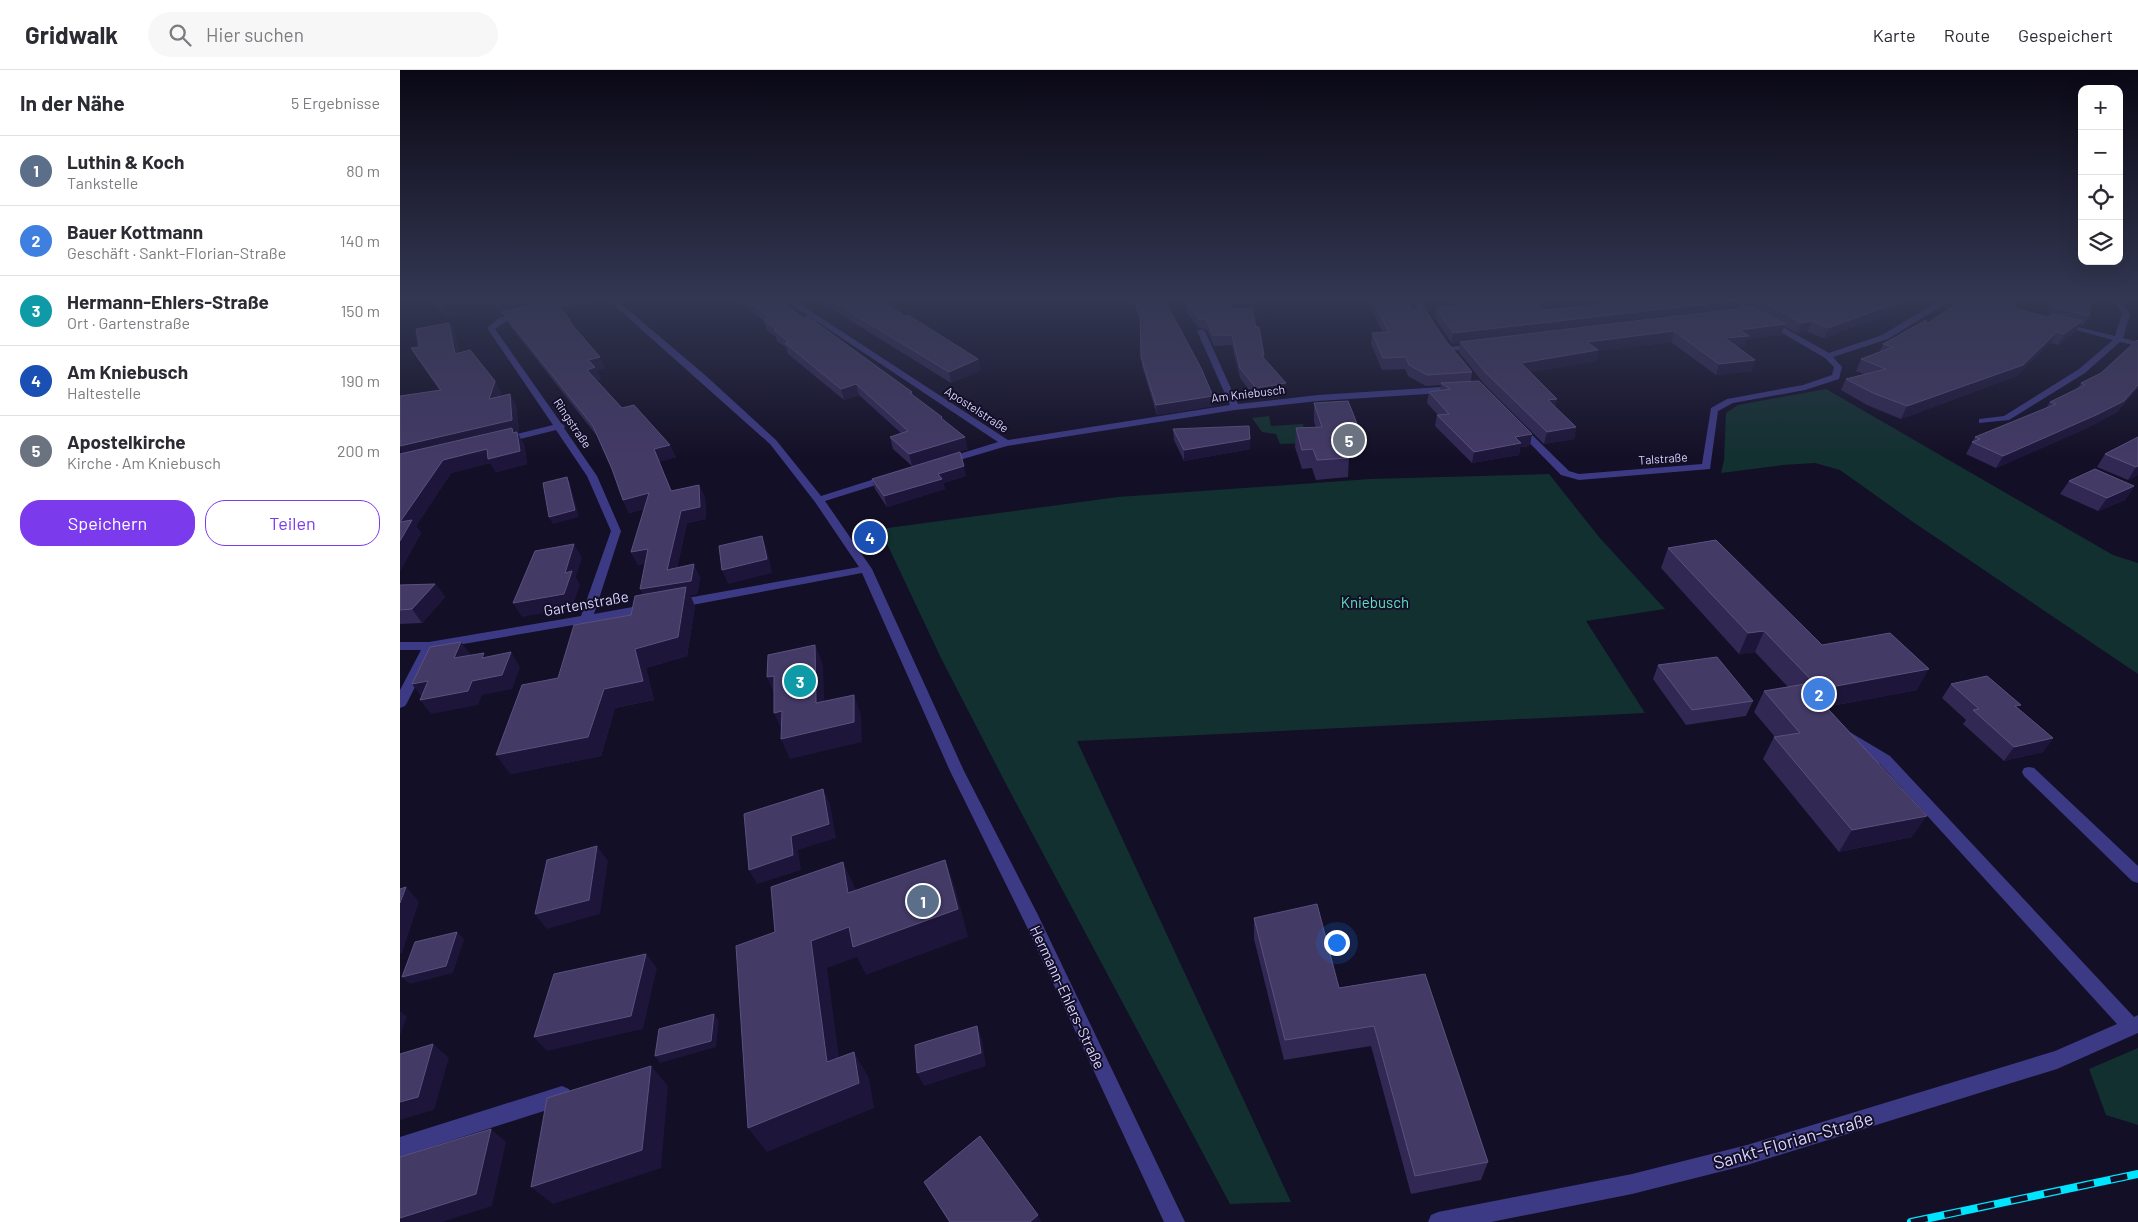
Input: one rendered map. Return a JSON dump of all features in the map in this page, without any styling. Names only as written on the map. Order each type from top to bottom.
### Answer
[{"type":"street","name":"Ringstraße","points":[[507,351],[560,426],[592,476],[616,531],[586,619]]},
{"type":"street","name":"Hermann-Ehlers-Straße","points":[[671,351],[773,442],[819,500],[866,569],[957,770],[1032,920],[1175,1222]]},
{"type":"street","name":"Apostelstraße","points":[[866,351],[1006,443]]},
{"type":"street","points":[[1210,351],[1235,407]]},
{"type":"street","points":[[1451,351],[1455,356]]},
{"type":"street","points":[[1819,351],[1828,356],[1844,351]]},
{"type":"street","points":[[1982,421],[2006,418],[2082,371],[2106,351]]},
{"type":"street","name":"Talstraße","points":[[1514,422],[1565,473],[1579,477],[1707,467],[1714,410],[1730,401],[1805,387],[1836,377],[1838,367],[1828,356]]},
{"type":"street","name":"Am Kniebusch","points":[[940,463],[1006,443],[1235,407],[1318,398],[1471,388]]},
{"type":"street","points":[[492,443],[560,426]]},
{"type":"street","points":[[819,500],[902,474]]},
{"type":"street","name":"Gartenstraße","points":[[400,646],[429,646],[843,576],[866,569]]},
{"type":"street","points":[[400,703],[429,646]]},
{"type":"street","points":[[1837,729],[1885,760],[2135,1025]]},
{"type":"street","points":[[2029,772],[2138,876]]},
{"type":"street","name":"Sankt-Florian-Straße","points":[[1438,1222],[1632,1184],[1747,1155],[2057,1060],[2135,1025]]},
{"type":"street","points":[[400,1147],[578,1091]]},
{"type":"green space","points":[[1826,389],[2113,555],[2138,563],[2138,674],[1913,522],[1840,470],[1815,463],[1721,473],[1724,460],[1726,413],[1738,405]]},
{"type":"green space","points":[[1269,416],[1271,426],[1303,424],[1307,443],[1280,444],[1276,434],[1262,432],[1252,418]]},
{"type":"green space","name":"Kniebusch","points":[[1549,474],[1599,537],[1665,609],[1586,621],[1645,713],[1077,741],[1291,1202],[1230,1204],[1006,784],[941,658],[880,529],[1118,497],[1370,479]]},
{"type":"green space","points":[[2138,1048],[2138,1125],[2106,1115],[2089,1069]]},
{"type":"building","points":[[413,351],[454,351],[455,354],[471,351],[495,381],[489,399],[510,394],[512,420],[400,446],[400,396],[441,390]]},
{"type":"building","points":[[533,351],[595,351],[600,357],[588,360],[595,367],[587,370],[622,408],[634,405],[670,445],[654,449],[671,491],[699,485],[700,507],[681,511],[667,570],[694,564],[691,581],[640,589],[648,549],[631,552],[649,493],[623,500],[593,426]]},
{"type":"building","points":[[794,351],[855,351],[912,392],[910,393],[965,437],[909,454],[890,437],[908,431],[856,384],[841,389]]},
{"type":"building","points":[[914,351],[965,351],[978,359],[949,372]]},
{"type":"building","points":[[1141,351],[1192,351],[1213,396],[1156,405],[1141,357]]},
{"type":"building","points":[[1236,351],[1263,351],[1264,355],[1261,355],[1286,383],[1256,388],[1240,368]]},
{"type":"building","points":[[1380,351],[1454,351],[1472,372],[1427,375],[1409,365],[1406,357],[1383,358]]},
{"type":"building","points":[[1467,351],[1593,351],[1521,363],[1557,399],[1548,400],[1576,427],[1547,432],[1486,373]]},
{"type":"building","points":[[1701,351],[1742,351],[1755,360],[1719,364]]},
{"type":"building","points":[[1883,351],[2038,351],[2023,365],[1907,406],[1873,393],[1846,379],[1886,369],[1861,359]]},
{"type":"building","points":[[2125,351],[2138,351],[2138,385],[2124,401],[2003,456],[1972,442],[1980,439],[1975,437],[2056,404],[2050,402],[2085,385],[2081,383],[2101,373]]},
{"type":"building","points":[[1479,381],[1532,434],[1515,437],[1521,443],[1474,452],[1437,415],[1449,414],[1429,392],[1450,389],[1441,383]]},
{"type":"building","points":[[1348,401],[1362,436],[1342,438],[1349,458],[1317,460],[1313,449],[1302,450],[1296,428],[1322,427],[1314,403]]},
{"type":"building","points":[[1249,426],[1250,439],[1184,450],[1173,429]]},
{"type":"building","points":[[512,428],[513,433],[517,432],[520,451],[488,459],[487,449],[443,460],[400,522],[400,454]]},
{"type":"building","points":[[2138,437],[2138,466],[2136,467],[2105,454]]},
{"type":"building","points":[[960,452],[964,466],[938,474],[942,479],[884,496],[872,479]]},
{"type":"building","points":[[2095,469],[2134,486],[2107,498],[2069,481]]},
{"type":"building","points":[[567,477],[575,510],[549,517],[543,483]]},
{"type":"building","points":[[412,520],[400,541],[400,522]]},
{"type":"building","points":[[762,536],[767,559],[722,570],[719,546]]},
{"type":"building","points":[[1716,540],[1822,645],[1890,633],[1929,669],[1820,689],[1764,631],[1748,633],[1668,548]]},
{"type":"building","points":[[574,544],[565,573],[572,571],[564,594],[513,603],[535,551]]},
{"type":"building","points":[[435,584],[412,609],[400,610],[400,585]]},
{"type":"building","points":[[686,587],[678,637],[635,649],[643,681],[604,689],[588,737],[496,755],[522,685],[558,678],[574,625],[631,615],[635,596]]},
{"type":"building","points":[[461,642],[454,658],[484,653],[482,658],[511,652],[502,675],[472,681],[468,691],[420,700],[428,681],[412,684],[430,647]]},
{"type":"building","points":[[815,645],[816,703],[854,695],[854,722],[781,739],[782,711],[774,713],[774,676],[767,677],[768,655]]},
{"type":"building","points":[[1717,657],[1753,701],[1692,710],[1658,665]]},
{"type":"building","points":[[1987,676],[2021,705],[2015,706],[2053,738],[2014,747],[1973,710],[1979,709],[1951,684]]},
{"type":"building","points":[[1805,684],[1927,816],[1852,830],[1774,737],[1800,733],[1764,691]]},
{"type":"building","points":[[823,789],[829,824],[791,836],[793,855],[749,870],[744,814]]},
{"type":"building","points":[[597,846],[589,900],[535,914],[547,860]]},
{"type":"building","points":[[945,860],[958,909],[853,947],[849,927],[811,941],[827,1062],[854,1052],[859,1083],[748,1128],[736,946],[775,932],[771,887],[843,862],[848,893]]},
{"type":"building","points":[[406,887],[400,903],[400,889]]},
{"type":"building","points":[[1317,904],[1339,988],[1425,974],[1488,1162],[1415,1176],[1374,1026],[1285,1040],[1254,918]]},
{"type":"building","points":[[457,932],[446,966],[402,977],[415,942]]},
{"type":"building","points":[[646,954],[631,1016],[534,1037],[554,974]]},
{"type":"building","points":[[714,1014],[711,1041],[655,1056],[659,1029]]},
{"type":"building","points":[[977,1026],[981,1053],[917,1073],[915,1045]]},
{"type":"building","points":[[433,1044],[418,1097],[400,1102],[400,1054]]},
{"type":"building","points":[[651,1066],[642,1150],[531,1187],[547,1098]]},
{"type":"building","points":[[491,1129],[476,1194],[400,1218],[400,1157]]},
{"type":"building","points":[[980,1136],[1038,1215],[1030,1222],[950,1222],[924,1182]]},
{"type":"railway","points":[[1911,1222],[2138,1174]]},
{"type":"place","name":"Apostelkirche","points":[[1349,440]]},
{"type":"place","name":"Am Kniebusch","points":[[870,537]]},
{"type":"place","name":"Hermann-Ehlers-Straße","points":[[800,681]]},
{"type":"place","name":"Bauer Kottmann","points":[[1819,694]]},
{"type":"place","name":"Luthin & Koch","points":[[923,901]]}]
